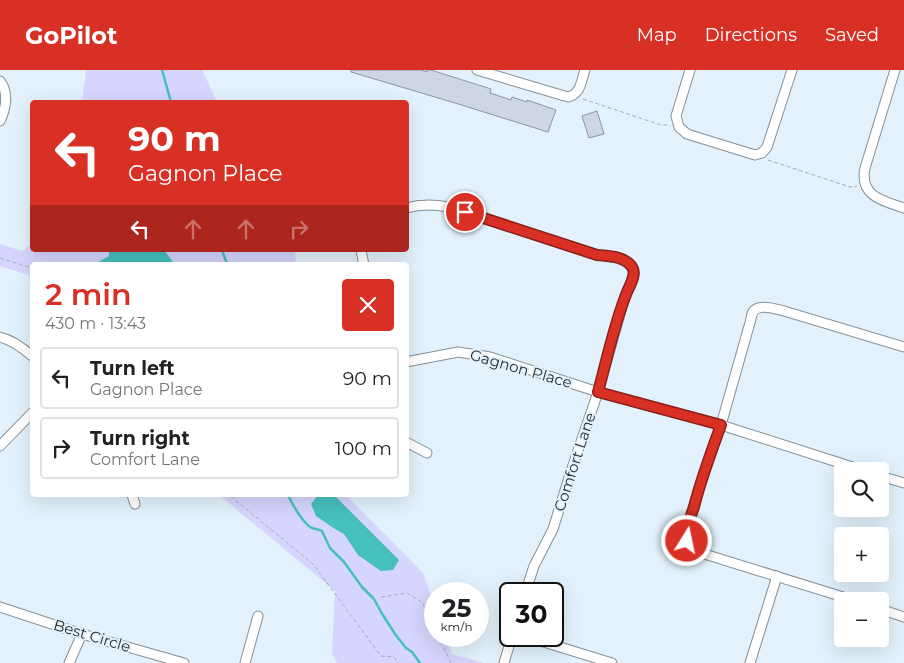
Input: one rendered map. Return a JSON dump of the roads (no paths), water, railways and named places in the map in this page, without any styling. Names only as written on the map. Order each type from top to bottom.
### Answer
[{"type":"street","points":[[477,70],[563,96],[576,94],[585,70]]},
{"type":"street","points":[[690,70],[676,116],[678,125],[688,134],[758,155],[764,152],[767,147],[792,70]]},
{"type":"street","points":[[895,70],[864,175],[865,184],[869,192],[876,198],[904,208]]},
{"type":"street","points":[[0,81],[6,94],[0,121]]},
{"type":"street","name":"Comfort Lane","points":[[409,207],[434,204],[448,207],[597,255],[626,261],[632,267],[634,273],[622,307],[598,392],[553,529],[534,566],[529,582]]},
{"type":"street","points":[[834,594],[698,552],[687,545],[688,525],[721,425],[751,314],[757,309],[765,306],[784,310],[904,347]]},
{"type":"street","points":[[0,337],[6,338],[30,354]]},
{"type":"street","name":"Gagnon Place","points":[[409,361],[458,352],[490,357],[598,392],[721,425],[837,462]]},
{"type":"street","points":[[0,446],[30,415]]},
{"type":"street","points":[[409,444],[427,453]]},
{"type":"street","points":[[889,479],[904,483]]},
{"type":"street","points":[[133,497],[135,504]]},
{"type":"street","points":[[750,663],[777,576]]},
{"type":"street","name":"Best Circle","points":[[0,607],[82,634],[184,663]]},
{"type":"street","points":[[889,612],[904,616]]},
{"type":"street","points":[[245,663],[258,616]]},
{"type":"street","points":[[69,663],[82,634]]},
{"type":"street","points":[[504,663],[509,647]]},
{"type":"street","points":[[560,647],[612,663]]},
{"type":"waterway","points":[[162,70],[170,100]]},
{"type":"waterway","points":[[223,252],[226,262]]},
{"type":"waterway","points":[[289,497],[307,524],[311,528],[322,531],[330,548],[374,599],[395,634],[420,663]]}]
